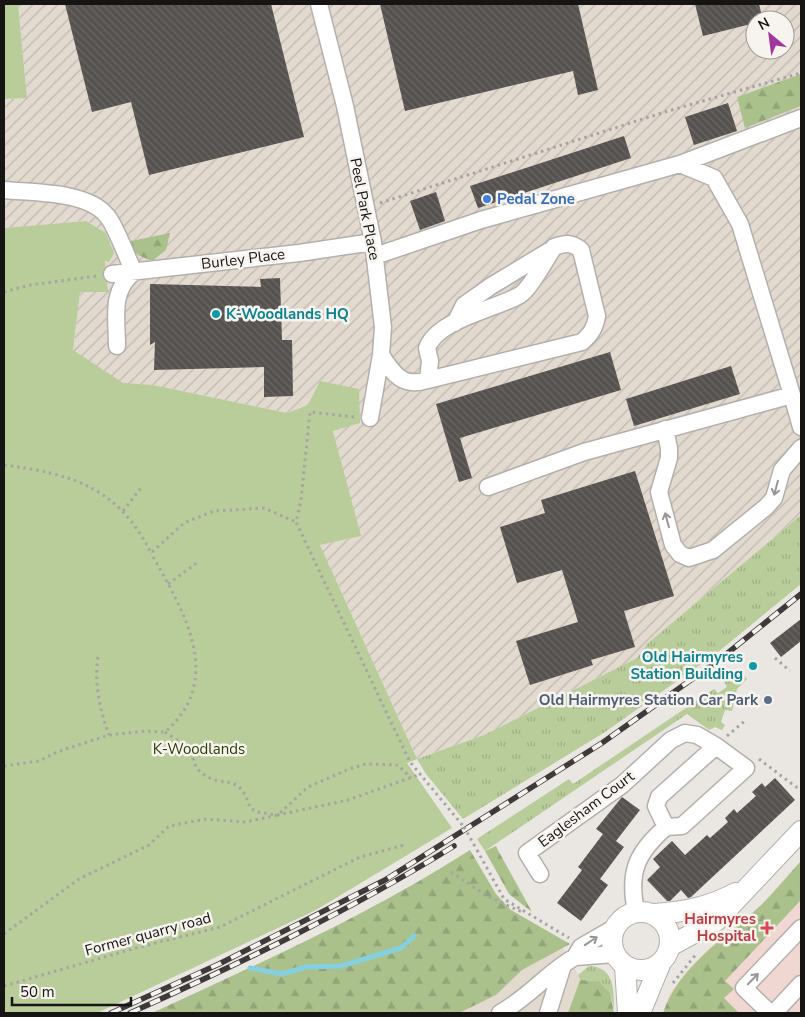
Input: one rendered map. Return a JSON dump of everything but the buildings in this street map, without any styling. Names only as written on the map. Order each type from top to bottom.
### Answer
[{"type":"main road","points":[[620,960],[644,970],[716,921],[801,831]]},
{"type":"main road","points":[[628,1013],[620,960],[612,937],[614,928],[620,920],[645,913],[685,912],[712,905],[751,885]]},
{"type":"main road","points":[[640,1013],[666,954],[667,927],[645,913]]},
{"type":"street","name":"Peel Park Place","points":[[319,4],[345,106],[374,249],[382,327],[381,355],[370,418]]},
{"type":"street","name":"Burley Place","points":[[112,274],[374,249],[680,164],[801,118]]},
{"type":"street","points":[[680,164],[714,178],[740,224],[801,427]]},
{"type":"street","points":[[4,190],[55,195],[88,201],[108,216],[134,272],[123,280],[117,292],[117,346]]},
{"type":"street","points":[[381,355],[393,374],[408,383],[418,383],[582,342],[596,326],[597,316],[581,250],[573,244],[562,244],[554,248],[491,286],[464,305],[455,323]]},
{"type":"street","points":[[428,380],[430,361],[427,348],[430,340],[455,323],[522,294],[554,248]]},
{"type":"street","points":[[488,487],[553,462],[665,429],[792,395]]},
{"type":"street","points":[[665,429],[669,458],[659,492],[673,544],[680,554],[689,558],[713,550],[766,507],[774,498],[782,470],[801,448]]},
{"type":"street","name":"Eaglesham Court","points":[[540,874],[526,854],[622,784],[671,740],[685,733],[724,740],[746,768],[682,826],[666,828],[638,858],[632,878],[645,913]]},
{"type":"street","points":[[666,828],[656,806],[659,797],[724,740]]},
{"type":"street","points":[[500,1013],[521,1007],[574,956],[614,928]]},
{"type":"street","points":[[770,1013],[744,988],[801,928]]},
{"type":"street","points":[[574,956],[620,960]]},
{"type":"street","points":[[548,1013],[574,956]]},
{"type":"street","points":[[774,1013],[801,984]]},
{"type":"path","points":[[365,208],[668,111],[801,73]]},
{"type":"path","points":[[4,292],[30,285],[112,274]]},
{"type":"path","points":[[335,416],[310,412],[301,500],[296,522],[410,762],[464,827],[504,899],[532,917]]},
{"type":"path","points":[[4,465],[57,473],[82,483],[123,511],[141,534],[168,584],[194,644],[197,661],[196,680],[190,700],[178,720],[165,732]]},
{"type":"path","points":[[123,511],[141,488]]},
{"type":"path","points":[[151,553],[184,523],[214,511],[264,508],[296,522]]},
{"type":"path","points":[[168,584],[198,562]]},
{"type":"path","points":[[98,658],[96,676],[100,710],[109,735]]},
{"type":"path","points":[[775,658],[790,671]]},
{"type":"path","points":[[724,740],[746,720]]},
{"type":"path","points":[[4,766],[39,761],[57,752],[109,735],[146,731],[165,732],[186,746],[191,753],[193,762],[201,773],[211,779],[226,780],[239,786],[247,797],[250,808],[257,812],[278,815]]},
{"type":"path","points":[[752,754],[796,787],[801,787]]},
{"type":"path","points":[[278,815],[308,787],[349,769],[366,764],[398,765],[412,778]]},
{"type":"path","points":[[4,934],[79,879],[150,845],[169,826],[205,819],[246,822],[348,800],[421,774]]},
{"type":"path","name":"Former quarry road","points":[[4,986],[136,948],[220,927],[360,857],[404,845]]},
{"type":"path","points":[[451,872],[489,897],[558,930],[574,956]]},
{"type":"shaded area","points":[[18,4],[801,4],[801,74],[737,97],[746,127],[801,106],[801,515],[648,643],[637,658],[484,735],[417,759],[320,545],[360,536],[333,430],[308,405],[287,413],[153,385],[123,384],[73,351],[80,292],[114,253],[106,233],[86,221],[4,228],[4,99],[27,98]]},
{"type":"shaded area","name":"Hairmyres Hospital","points":[[801,861],[801,1013],[663,1013],[670,993],[707,950],[760,906]]},
{"type":"shaded area","points":[[562,947],[571,959],[580,980],[568,1013],[459,1013],[496,995],[522,970]]},
{"type":"green space","points":[[4,4],[18,4],[27,98],[4,99]]},
{"type":"green space","points":[[801,74],[801,106],[745,128],[737,97]]},
{"type":"green space","name":"K-Woodlands","points":[[86,221],[106,233],[114,253],[109,262],[105,261],[108,292],[80,292],[73,350],[123,383],[153,385],[287,413],[308,405],[320,381],[359,389],[360,423],[333,431],[361,536],[320,545],[417,759],[407,763],[452,828],[316,910],[97,1013],[4,1013],[4,228]]},
{"type":"green space","points":[[170,233],[166,250],[152,261],[138,255],[129,245],[131,241]]},
{"type":"green space","points":[[801,515],[801,584],[718,652],[605,732],[463,819],[426,774],[417,759],[484,735],[637,658],[648,643]]},
{"type":"green space","points":[[741,671],[747,679],[737,689],[732,711],[725,710],[721,722],[725,725],[722,730],[715,727],[709,730],[687,714],[485,851],[477,839],[569,779],[573,784],[714,689],[718,693],[727,687],[724,682]]},
{"type":"green space","points":[[496,846],[532,912],[509,894],[485,851]]},
{"type":"green space","points":[[470,850],[496,894],[511,910],[570,944],[522,970],[496,995],[459,1013],[152,1013],[314,937],[393,896]]},
{"type":"green space","points":[[801,861],[801,900],[725,981],[734,989],[724,998],[739,1013],[663,1013],[670,996],[691,967],[717,942],[759,907]]},
{"type":"green space","points":[[589,966],[603,970],[611,980],[614,994],[614,1009],[610,993],[599,981],[580,980],[578,975]]},
{"type":"green space","points":[[580,980],[599,981],[610,993],[614,1013],[568,1013]]},
{"type":"waterway","points":[[250,968],[282,974],[306,967],[341,966],[401,948],[414,936]]},
{"type":"railway","points":[[111,1013],[219,964],[385,880],[602,743],[719,660],[801,594]]},
{"type":"railway","points":[[130,1013],[295,935],[376,892],[454,846]]},
{"type":"place","name":"Pedal Zone","points":[[487,199]]},
{"type":"place","name":"K-Woodlands HQ","points":[[216,314]]},
{"type":"place","name":"Old Hairmyres Station Building","points":[[753,666]]},
{"type":"place","name":"Old Hairmyres Station Car Park","points":[[768,700]]},
{"type":"place","name":"Hairmyres Hospital","points":[[767,928]]}]
